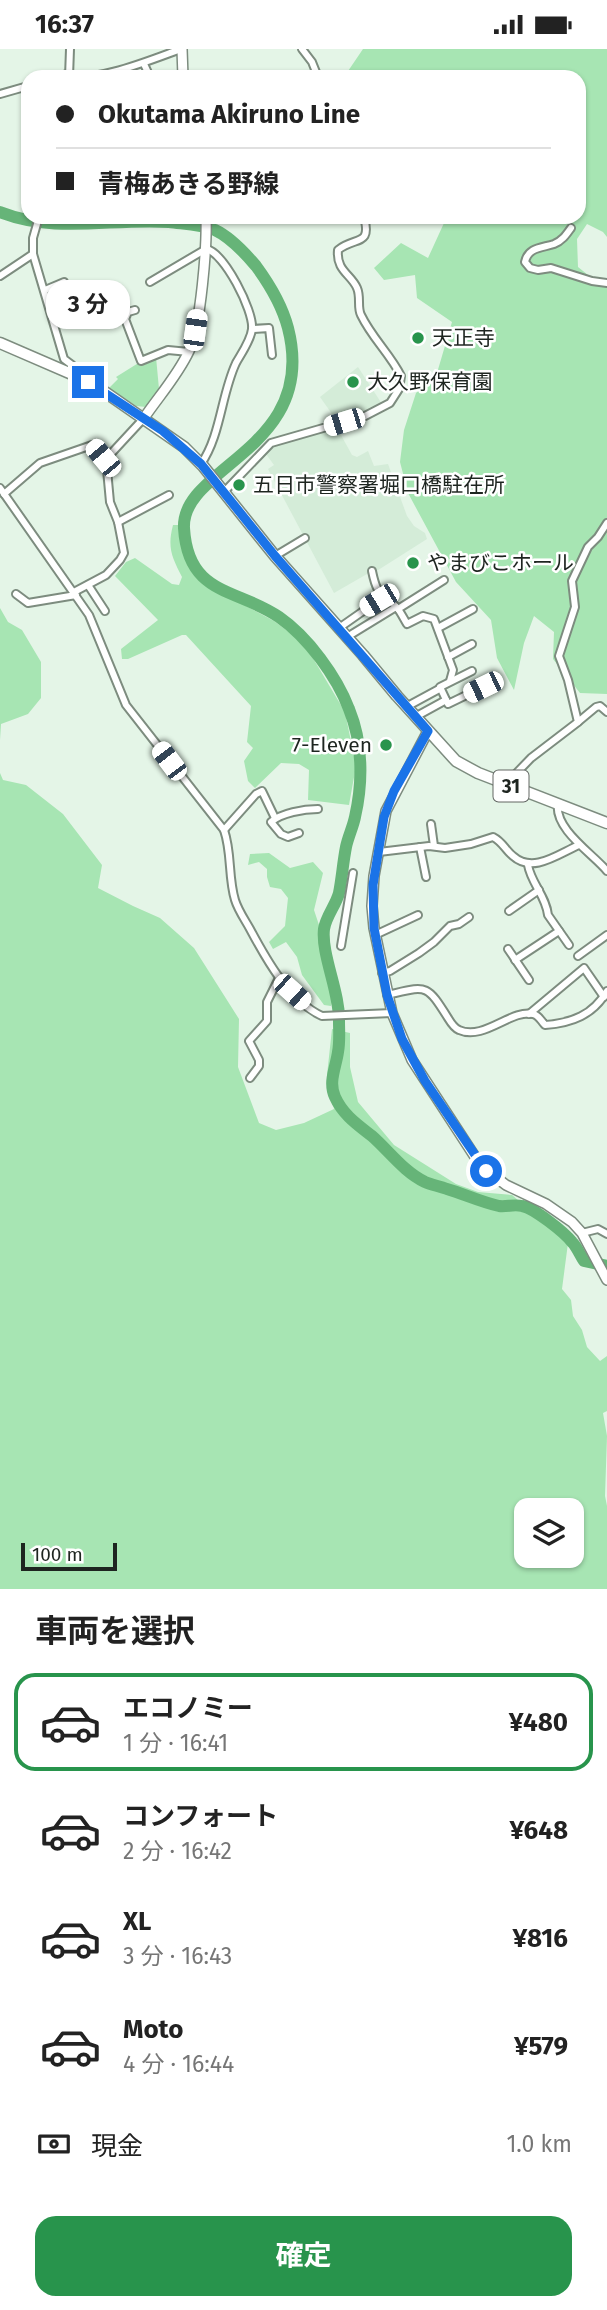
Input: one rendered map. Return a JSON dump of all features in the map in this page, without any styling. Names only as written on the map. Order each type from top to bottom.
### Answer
[{"type":"main road","points":[[182,49],[183,70]]},
{"type":"main road","points":[[144,418],[189,352],[195,330],[206,224]]},
{"type":"main road","name":"31","points":[[0,343],[74,375],[144,418],[202,465],[275,556],[406,707],[461,764],[607,823]]},
{"type":"main road","points":[[428,731],[388,804],[381,830],[372,896],[375,935],[392,1013],[412,1060],[481,1166],[506,1185],[562,1213],[584,1237],[605,1277]]},
{"type":"street","points":[[69,70],[70,49]]},
{"type":"street","points":[[122,70],[182,49]]},
{"type":"street","points":[[302,49],[315,70]]},
{"type":"street","points":[[144,64],[147,70]]},
{"type":"street","points":[[0,94],[21,88]]},
{"type":"street","points":[[36,224],[33,254],[46,289],[64,359],[72,365],[74,375]]},
{"type":"street","points":[[223,491],[271,443],[365,416],[390,403],[399,389],[401,376],[359,312],[356,285],[343,273],[337,255],[343,246],[361,240],[366,235],[366,224]]},
{"type":"street","points":[[571,228],[564,239],[531,251],[525,262],[530,268],[537,270],[551,268],[607,283]]},
{"type":"street","points":[[150,282],[206,244],[228,269],[246,306],[253,330],[231,375],[202,465]]},
{"type":"street","points":[[0,276],[33,254]]},
{"type":"street","points":[[46,289],[64,282]]},
{"type":"street","points":[[135,310],[128,312],[125,319],[141,361],[168,350],[189,352]]},
{"type":"street","points":[[253,330],[269,328],[272,355]]},
{"type":"street","points":[[16,594],[28,603],[75,594],[106,575],[120,560],[124,553],[118,522],[110,502],[106,459],[144,418]]},
{"type":"street","points":[[106,459],[92,446],[40,463],[2,491],[89,615],[126,705],[224,830],[237,906],[279,978],[316,1014],[331,1017],[392,1013]]},
{"type":"street","points":[[118,522],[169,495]]},
{"type":"street","points":[[578,722],[559,656],[575,607],[572,581],[587,547],[607,523]]},
{"type":"street","points":[[275,556],[305,538]]},
{"type":"street","points":[[372,571],[375,586],[381,596],[397,608],[407,624],[423,616],[434,618],[453,670],[450,681]]},
{"type":"street","points":[[347,637],[444,580]]},
{"type":"street","points":[[88,586],[105,611]]},
{"type":"street","points":[[339,628],[381,596]]},
{"type":"street","points":[[438,628],[473,609]]},
{"type":"street","points":[[448,657],[472,643]]},
{"type":"street","points":[[406,707],[472,671]]},
{"type":"street","points":[[441,688],[448,704],[483,687]]},
{"type":"street","points":[[415,717],[446,700]]},
{"type":"street","points":[[506,784],[531,758],[596,706],[607,712]]},
{"type":"street","points":[[224,830],[262,791],[275,818]]},
{"type":"street","points":[[558,804],[556,811],[560,819],[579,845],[607,871]]},
{"type":"street","points":[[299,833],[288,837],[281,834],[271,822],[275,818],[305,809],[318,809]]},
{"type":"street","points":[[431,824],[434,846]]},
{"type":"street","points":[[379,852],[421,846],[445,848],[494,837],[516,859],[528,865],[544,862],[579,845]]},
{"type":"street","points":[[421,846],[426,877]]},
{"type":"street","points":[[528,865],[531,879],[539,890],[548,915],[569,945]]},
{"type":"street","points":[[341,946],[353,873]]},
{"type":"street","points":[[509,911],[539,890]]},
{"type":"street","points":[[375,935],[418,915]]},
{"type":"street","points":[[382,973],[419,953],[450,926],[469,917]]},
{"type":"street","points":[[515,960],[559,931]]},
{"type":"street","points":[[578,956],[607,935]]},
{"type":"street","points":[[508,949],[529,980]]},
{"type":"street","points":[[387,995],[421,989],[429,991],[452,1024],[463,1031],[484,1030],[529,1014],[584,968],[605,994],[597,1006],[562,1024],[545,1025],[538,1016],[529,1014]]},
{"type":"street","points":[[250,1078],[259,1066],[259,1060],[249,1041],[267,1021],[267,1002],[279,978]]},
{"type":"street","points":[[584,1237],[597,1229],[607,1234]]},
{"type":"shaded area","name":"大久野保育園","points":[[358,367],[382,404],[367,412],[337,421],[320,397]]},
{"type":"shaded area","points":[[336,426],[352,455],[357,457],[368,451],[374,466],[388,464],[407,516],[414,526],[425,533],[427,539],[375,572],[374,570],[334,593],[268,469],[274,465],[266,454],[275,444]]},
{"type":"green space","points":[[363,49],[607,49],[607,237],[587,224],[577,239],[578,267],[598,283],[607,281],[607,694],[580,693],[553,659],[554,632],[534,616],[524,643],[514,690],[497,658],[491,620],[456,582],[408,493],[400,462],[404,430],[416,393],[437,373],[452,322],[417,298],[415,275],[384,280],[374,268],[401,243],[428,258],[444,224],[586,224],[586,70],[349,70]]},
{"type":"green space","points":[[156,357],[159,389],[146,407],[136,406],[109,388],[118,379],[116,377],[140,362]]},
{"type":"green space","points":[[173,525],[178,525],[189,564],[220,592],[274,621],[304,643],[345,712],[356,766],[349,805],[308,800],[309,770],[299,764],[281,763],[255,788],[248,781],[244,761],[253,748],[247,742],[251,706],[186,635],[128,659],[122,659],[121,649],[158,620],[115,576],[126,562],[135,558],[172,584],[179,585],[182,577],[173,558],[171,546]]},
{"type":"green space","points":[[0,608],[8,622],[22,630],[41,662],[41,698],[28,714],[1,724],[0,740]]},
{"type":"green space","points":[[0,773],[3,780],[26,785],[63,814],[102,865],[98,888],[160,918],[194,948],[239,1019],[238,1067],[259,1123],[276,1130],[304,1123],[334,1109],[327,1075],[332,1029],[350,1033],[350,1067],[358,1102],[394,1145],[456,1184],[478,1192],[512,1195],[568,1243],[562,1289],[571,1300],[573,1316],[582,1330],[587,1347],[600,1361],[607,1356],[607,1411],[603,1413],[607,1436],[607,1589],[0,1589]]},
{"type":"green space","points":[[269,853],[290,868],[313,862],[323,873],[314,910],[323,937],[331,1006],[324,1005],[302,975],[297,957],[286,942],[273,949],[269,942],[285,926],[288,898],[281,889],[270,887],[267,869],[259,862],[248,865],[250,854]]},
{"type":"waterway","points":[[0,212],[21,219]]},
{"type":"waterway","points":[[63,224],[84,224]]},
{"type":"waterway","points":[[185,224],[215,230],[242,251],[271,288],[288,328],[292,369],[284,402],[268,428],[203,488],[189,507],[184,528],[188,550],[195,567],[205,578],[217,587],[279,617],[311,646],[344,697],[354,722],[360,763],[358,804],[346,847],[339,893],[324,929],[325,950],[339,1010],[339,1044],[332,1080],[333,1091],[338,1103],[356,1124],[417,1178],[492,1204],[527,1208],[562,1232],[574,1244],[584,1261],[607,1266]]},
{"type":"place","name":"天正寺","points":[[418,338]]},
{"type":"place","name":"大久野保育園","points":[[353,382]]},
{"type":"place","name":"五日市警察署堀口橋駐在所","points":[[239,485]]},
{"type":"place","name":"やまびこホール","points":[[413,563]]},
{"type":"place","name":"7-Eleven","points":[[386,745]]},
{"type":"route","points":[[88,382],[163,431],[201,464],[275,556],[428,731],[394,791],[384,817],[373,885],[374,928],[387,995],[402,1039],[425,1081],[486,1171]]}]
